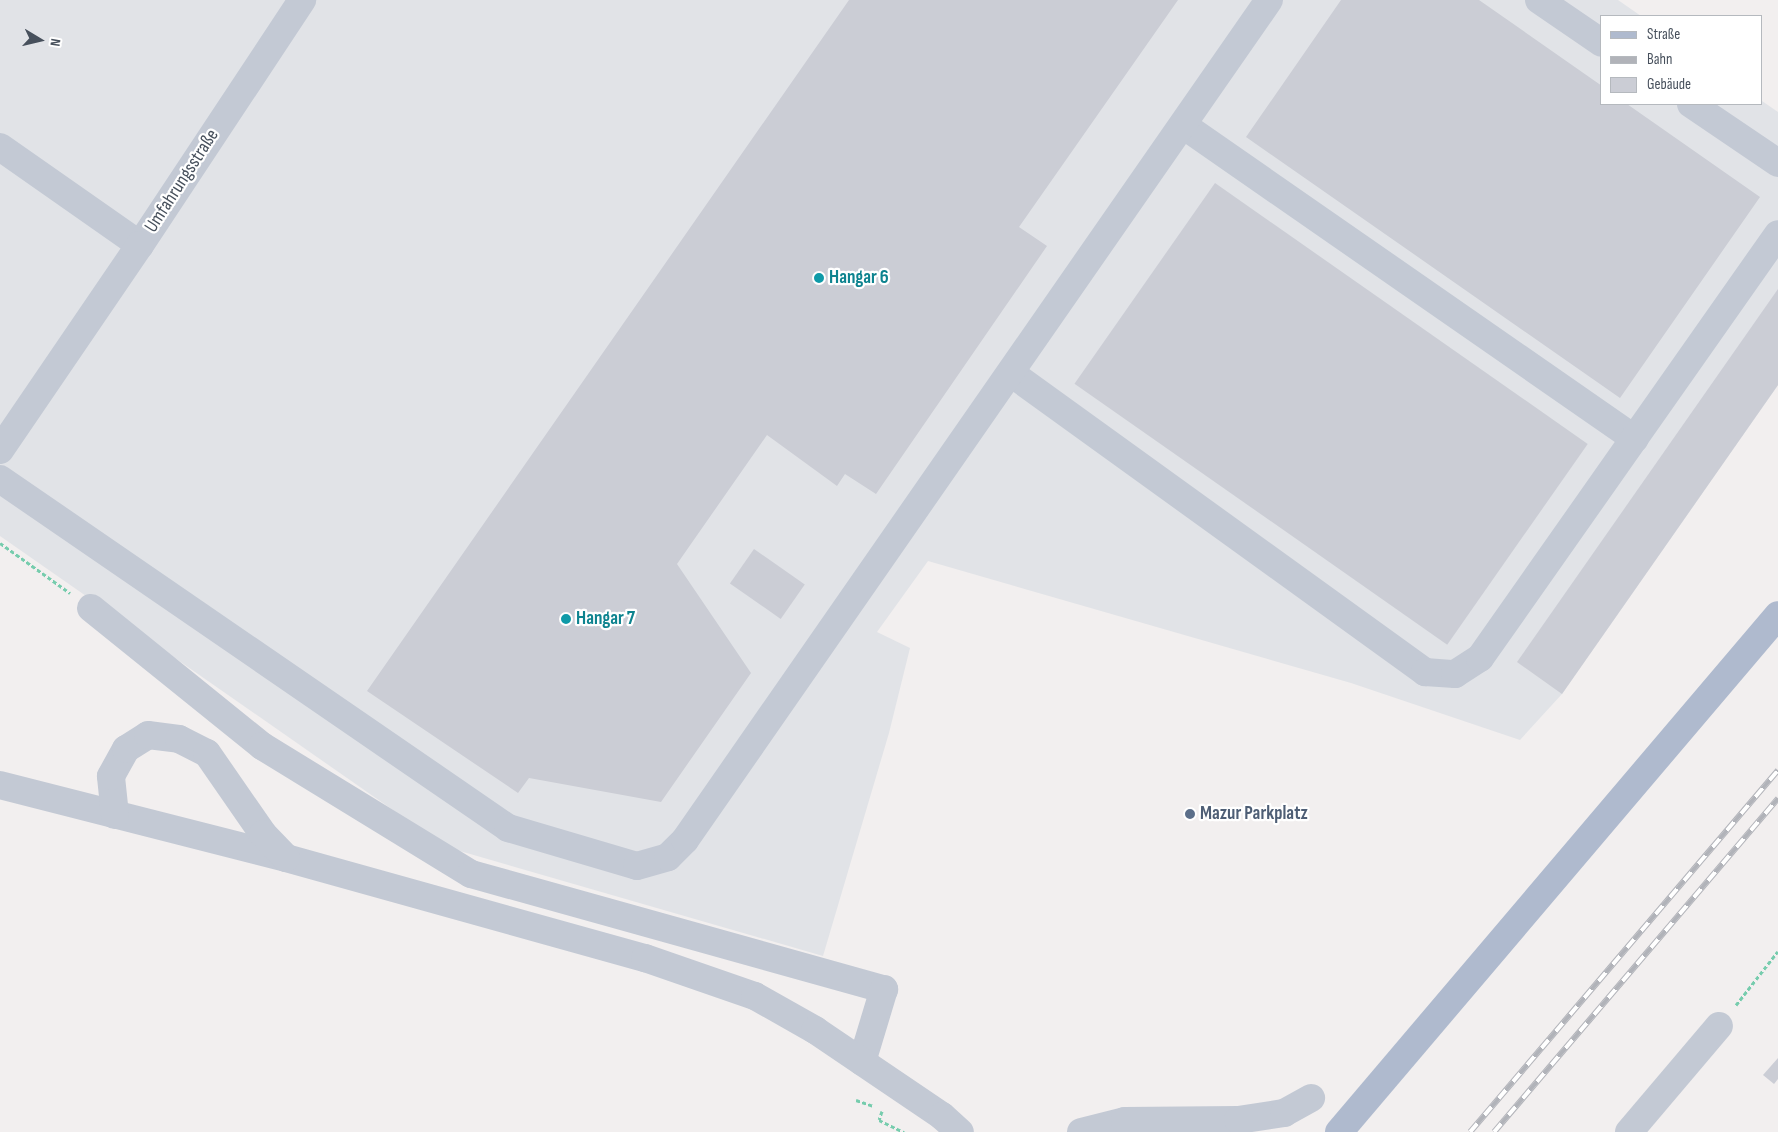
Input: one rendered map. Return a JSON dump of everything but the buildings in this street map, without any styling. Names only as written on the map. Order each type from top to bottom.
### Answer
[{"type":"main road","points":[[1339,1132],[1778,615]]},
{"type":"lane","name":"Umfahrungsstraße","points":[[0,147],[140,245],[302,0]]},
{"type":"lane","points":[[0,479],[487,816],[508,828],[637,866],[668,857],[685,840],[1269,0]]},
{"type":"lane","points":[[1539,0],[1600,42]]},
{"type":"lane","points":[[1692,105],[1778,163]]},
{"type":"lane","points":[[1183,125],[1635,439]]},
{"type":"lane","points":[[1011,373],[1425,672],[1455,674],[1480,658],[1778,234]]},
{"type":"lane","points":[[0,450],[140,245]]},
{"type":"lane","points":[[91,608],[262,746],[471,874],[884,989],[862,1062]]},
{"type":"lane","points":[[115,814],[112,776],[126,749],[148,735],[179,739],[207,753],[262,834],[286,858]]},
{"type":"lane","points":[[0,786],[286,858],[693,974],[755,996],[815,1030],[942,1116],[960,1132]]},
{"type":"lane","points":[[1629,1132],[1719,1026]]},
{"type":"lane","points":[[1081,1132],[1125,1121],[1164,1126],[1238,1120],[1284,1113],[1311,1098]]},
{"type":"path","points":[[0,543],[91,608]]},
{"type":"path","points":[[1719,1026],[1778,951]]},
{"type":"path","points":[[856,1100],[883,1110],[879,1120],[904,1132]]},
{"type":"shaded area","points":[[0,0],[1618,0],[1640,15],[1600,15],[1600,105],[1763,105],[1763,102],[1778,112],[1778,385],[1562,694],[1520,740],[1351,683],[928,561],[877,632],[910,648],[889,733],[823,956],[446,847],[0,536]]},
{"type":"railway","points":[[1470,1132],[1778,770]]},
{"type":"railway","points":[[1494,1132],[1778,798]]},
{"type":"place","name":"Hangar 6","points":[[819,278]]},
{"type":"place","name":"Hangar 7","points":[[566,619]]},
{"type":"place","name":"Mazur Parkplatz","points":[[1190,814]]}]
